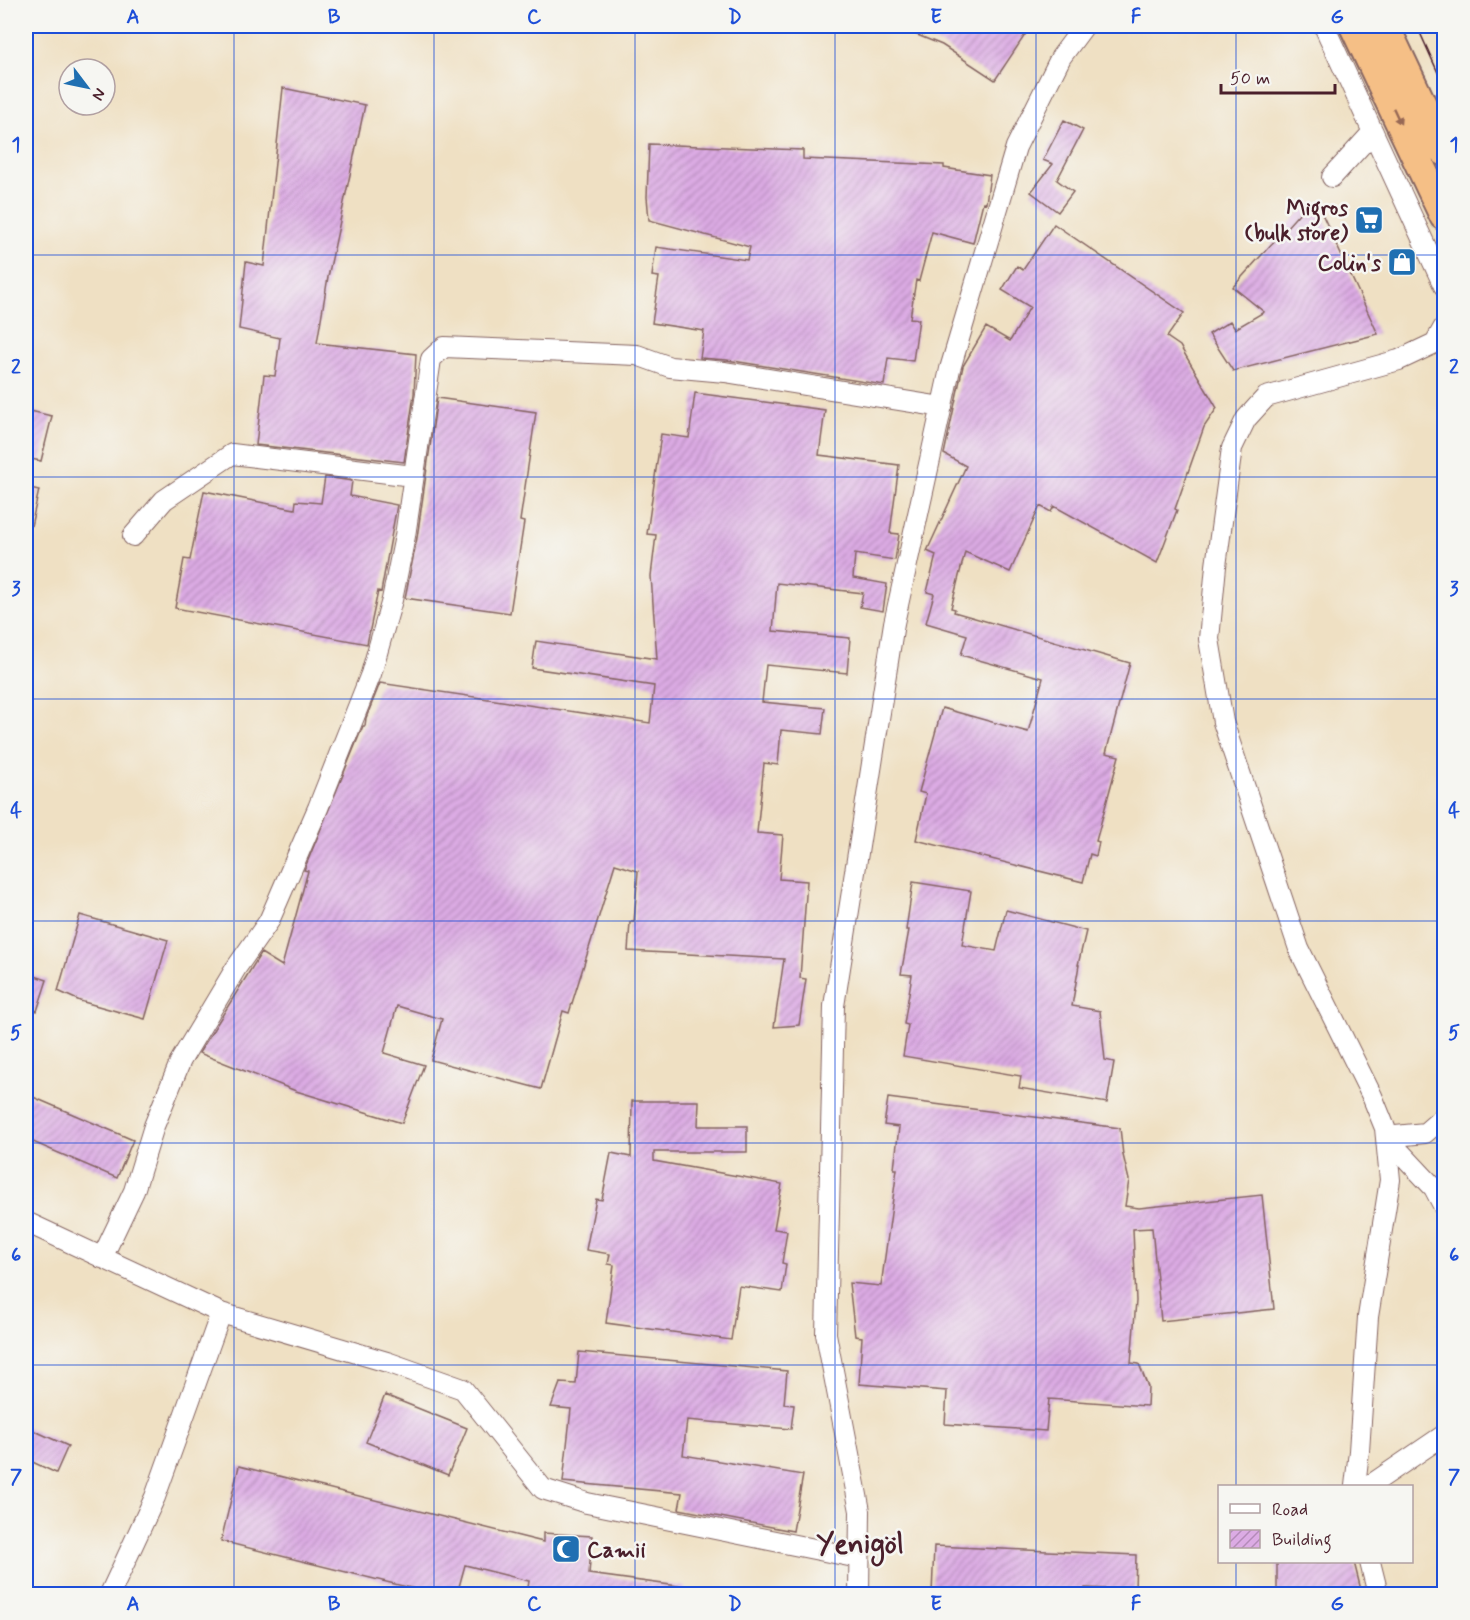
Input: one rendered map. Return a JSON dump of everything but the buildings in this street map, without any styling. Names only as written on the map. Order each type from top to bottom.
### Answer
[{"type":"highway","points":[[1354,26],[1444,216]]},
{"type":"highway","points":[[1385,26],[1444,151]]},
{"type":"street","points":[[859,1594],[860,1511],[826,1334],[834,1006],[894,623],[950,369],[1016,147],[1061,57],[1084,26]]},
{"type":"street","points":[[1324,26],[1444,286]]},
{"type":"street","points":[[1332,177],[1373,132]]},
{"type":"street","points":[[1355,1485],[1368,1317],[1390,1180],[1385,1128],[1372,1096],[1299,949],[1223,722],[1209,639],[1232,448],[1246,419],[1266,397],[1399,360],[1441,338]]},
{"type":"street","points":[[102,1258],[134,1191],[154,1126],[181,1060],[236,968],[269,921],[318,808],[371,674],[392,600],[405,536],[431,359],[444,347],[637,355],[670,367],[724,372],[942,407]]},
{"type":"street","points":[[134,536],[164,500],[232,454],[413,476]]},
{"type":"street","points":[[1386,1137],[1425,1133],[1444,1119]]},
{"type":"street","points":[[1386,1137],[1434,1188],[1444,1207]]},
{"type":"street","points":[[26,1222],[221,1313],[387,1362],[463,1389],[543,1489],[586,1503],[859,1558]]},
{"type":"street","points":[[110,1594],[155,1497],[221,1313]]},
{"type":"street","points":[[1369,1485],[1444,1435]]},
{"type":"street","points":[[1370,1563],[1377,1594]]},
{"type":"tram line","points":[[1417,26],[1444,86]]},
{"type":"place","name":"Migros (bulk store)","points":[[1369,220]]},
{"type":"place","name":"Colin's","points":[[1402,262]]},
{"type":"place","name":"Camii","points":[[566,1549]]},
{"type":"district","name":"Yenigöl","points":[[860,1543]]}]
